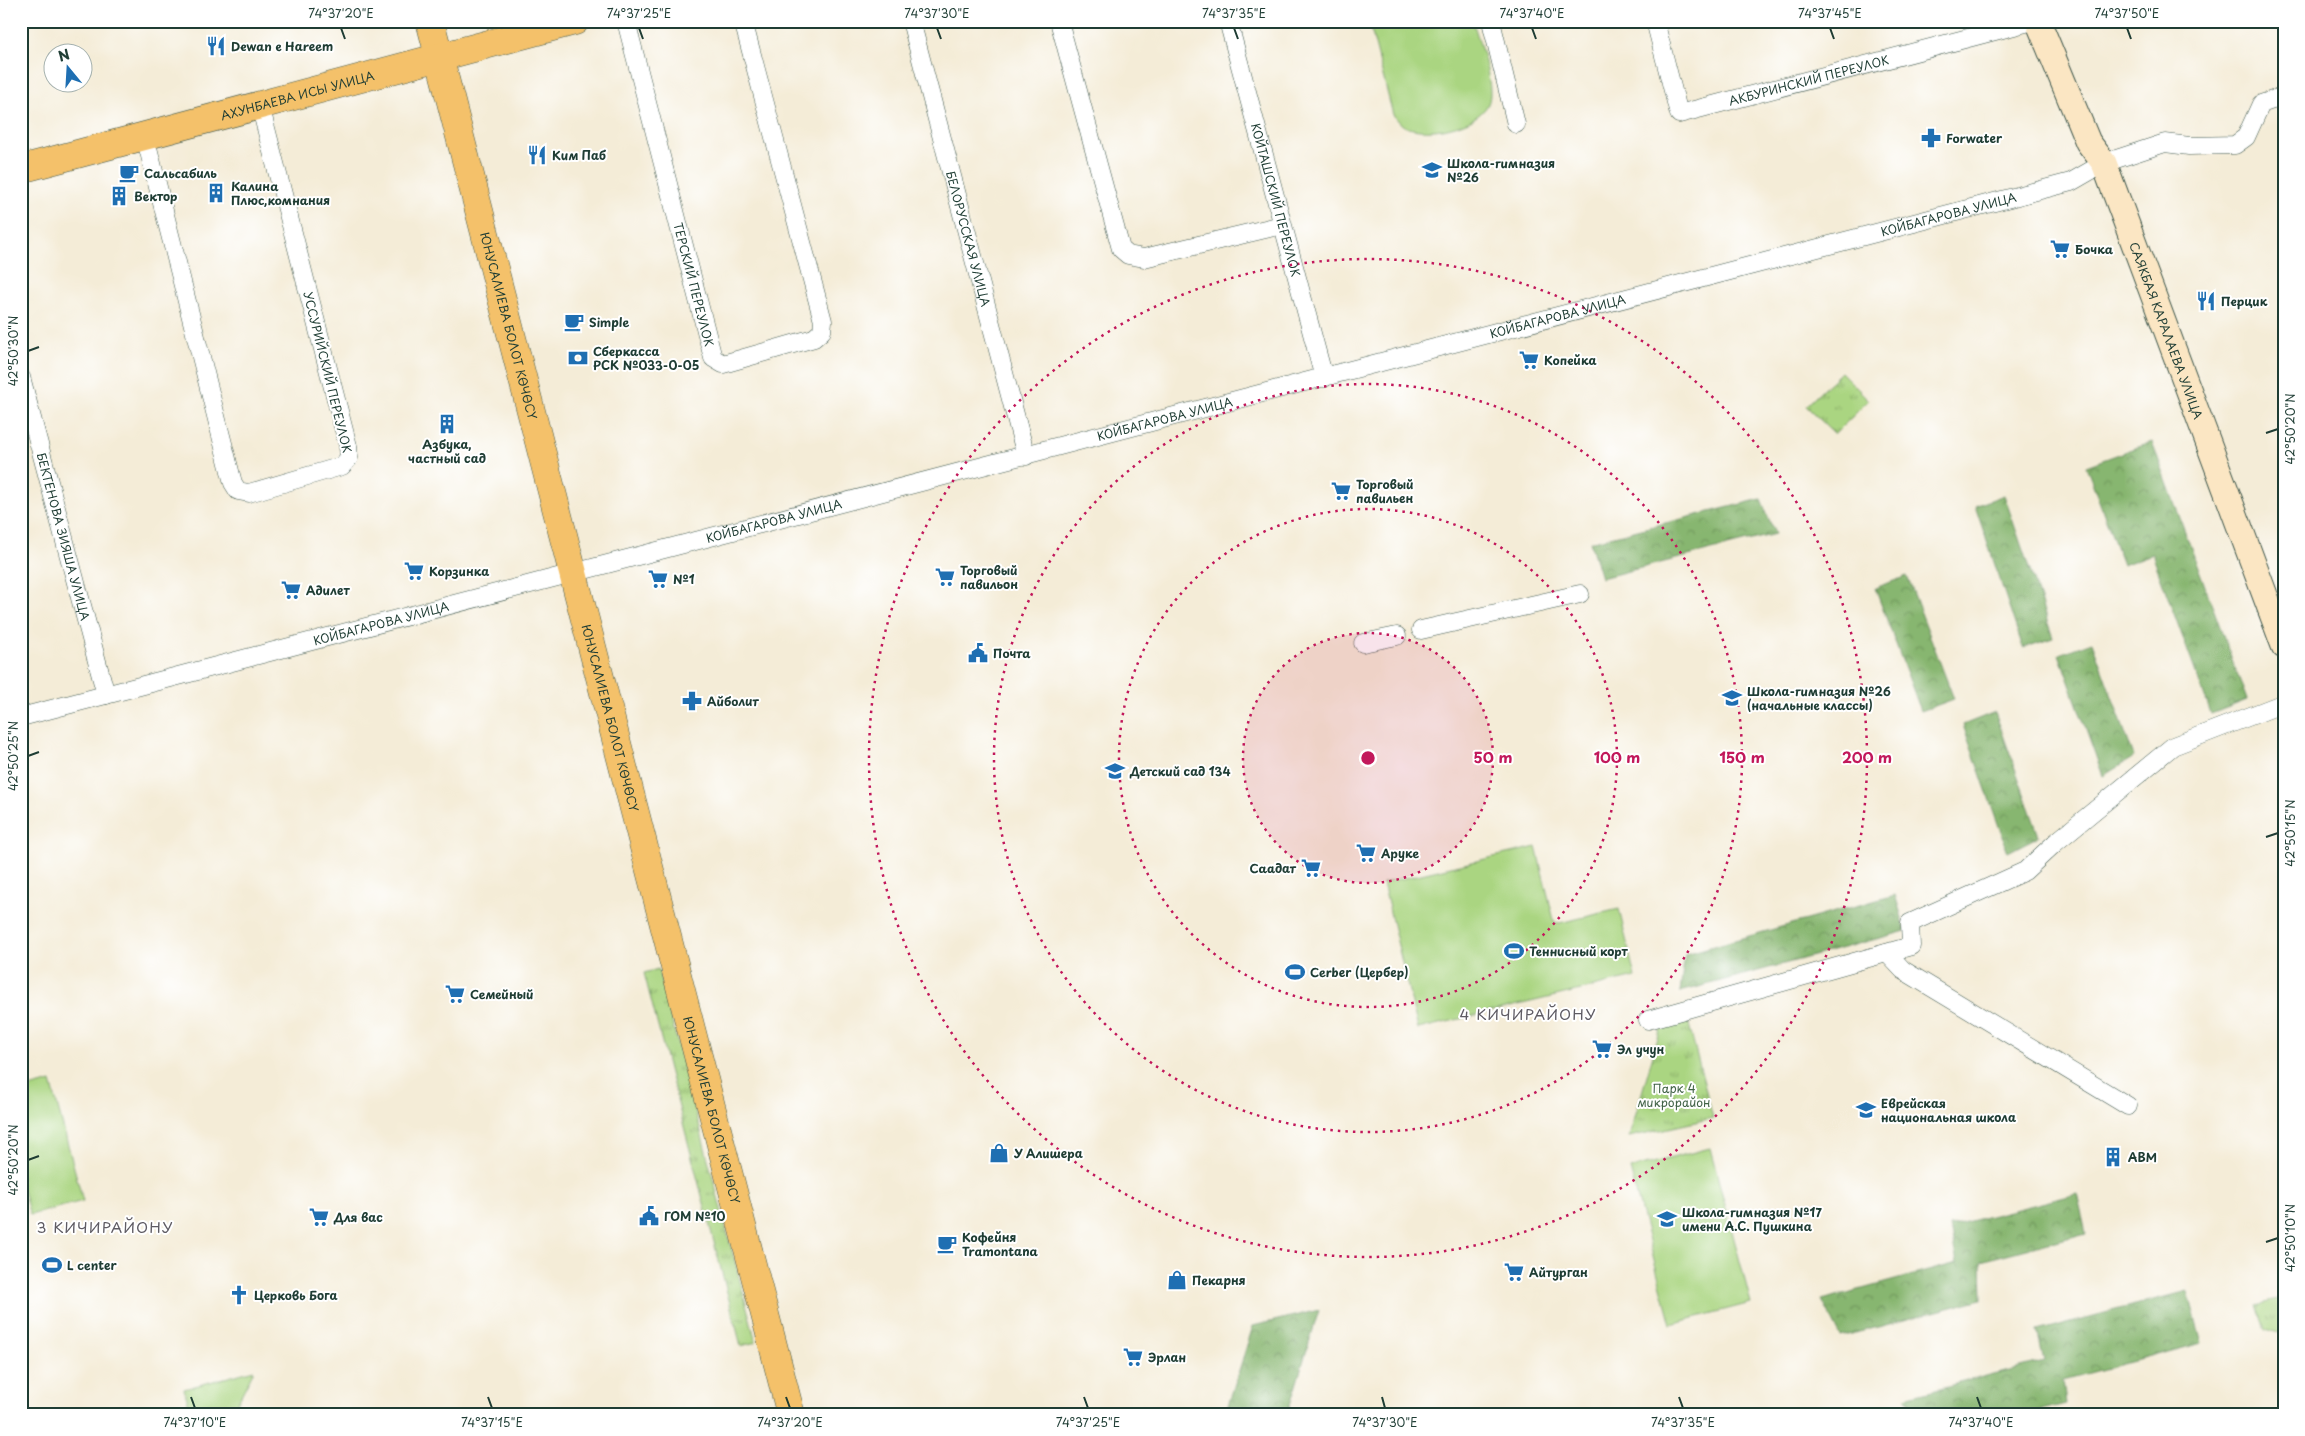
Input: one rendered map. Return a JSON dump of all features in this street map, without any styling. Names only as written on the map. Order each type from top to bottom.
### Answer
[{"type":"main road","name":"ЮНУСАЛИЕВА БОЛОТ КӨЧӨСҮ","points":[[430,21],[791,1415]]},
{"type":"main road","name":"АХУНБАЕВА ИСЫ УЛИЦА","points":[[21,169],[575,21]]},
{"type":"main road","name":"САЯКБАЯ КАРАЛАЕВА УЛИЦА","points":[[2038,21],[2088,142],[2104,163],[2284,646]]},
{"type":"street","name":"ТЕРСКИЙ ПЕРЕУЛОК","points":[[626,21],[714,358],[723,364],[814,338],[822,331],[823,320],[743,21]]},
{"type":"street","name":"БЕЛОРУССКАЯ УЛИЦА","points":[[911,21],[1026,456]]},
{"type":"street","points":[[1059,21],[1121,249],[1128,255],[1144,258],[1282,225]]},
{"type":"street","name":"КОЙТАШСКИЙ ПЕРЕУЛОК","points":[[1228,21],[1324,378]]},
{"type":"street","points":[[1491,21],[1516,124]]},
{"type":"street","name":"АКБУРИНСКИЙ ПЕРЕУЛОК","points":[[1655,21],[1679,114],[2033,21]]},
{"type":"street","name":"КОЙБАГАРОВА УЛИЦА","points":[[21,717],[2071,182],[2104,163],[2165,143],[2189,146],[2236,145],[2246,137],[2261,104],[2284,96]]},
{"type":"street","name":"УССУРИЙСКИЙ ПЕРЕУЛОК","points":[[145,136],[233,483],[238,491],[249,493],[342,466],[349,458],[348,446],[260,105]]},
{"type":"street","name":"БЕКТЕНОВА ЗИЯША УЛИЦА","points":[[21,377],[106,695]]},
{"type":"street","points":[[1421,630],[1580,594]]},
{"type":"street","points":[[1363,643],[1397,636]]},
{"type":"street","points":[[1648,1020],[1911,946],[1910,923],[2025,871],[2055,843],[2174,746],[2284,703]]},
{"type":"street","points":[[1887,953],[1903,970],[2128,1106]]},
{"type":"green space","points":[[1369,21],[1473,21],[1490,87],[1488,104],[1482,112],[1463,124],[1437,130],[1413,129],[1403,125],[1393,115]]},
{"type":"green space","points":[[1841,372],[1869,400],[1835,434],[1806,406]]},
{"type":"green space","points":[[2152,442],[2247,700],[2211,714],[2152,554],[2123,565],[2086,466]]},
{"type":"green space","points":[[2004,495],[2053,638],[2023,648],[1975,506]]},
{"type":"green space","points":[[1761,499],[1775,534],[1601,578],[1590,542]]},
{"type":"green space","points":[[1907,576],[1954,699],[1921,711],[1875,588]]},
{"type":"green space","points":[[2092,642],[2134,757],[2103,776],[2059,654]]},
{"type":"green space","points":[[1995,712],[2039,836],[2008,852],[1963,725]]},
{"type":"green space","name":"Теннисный корт","points":[[1536,847],[1555,924],[1619,909],[1635,977],[1418,1029],[1383,883]]},
{"type":"green space","points":[[1895,895],[1906,931],[1680,992],[1685,954]]},
{"type":"green space","points":[[658,969],[756,1342],[741,1346],[644,973]]},
{"type":"green space","name":"Парк 4 микрорайон","points":[[1687,1017],[1713,1118],[1629,1137],[1662,1024]]},
{"type":"green space","points":[[51,1082],[83,1201],[30,1215],[21,1184],[21,1090]]},
{"type":"green space","points":[[1710,1148],[1751,1303],[1671,1324],[1630,1169]]},
{"type":"green space","points":[[2077,1194],[2086,1233],[1981,1261],[1982,1299],[1841,1337],[1822,1300],[1957,1263],[1950,1226]]},
{"type":"green space","points":[[2188,1291],[2202,1343],[2063,1380],[2066,1404],[2021,1415],[1918,1415],[1905,1397],[2044,1361],[2037,1331]]},
{"type":"green space","points":[[2284,1298],[2284,1335],[2265,1330],[2257,1305]]},
{"type":"green space","points":[[1319,1310],[1287,1415],[1225,1415],[1253,1326]]},
{"type":"green space","points":[[254,1370],[231,1415],[192,1415],[184,1389]]},
{"type":"place","name":"Dewan e Hareem","points":[[216,46]]},
{"type":"place","name":"Forwater","points":[[1931,138]]},
{"type":"place","name":"Ким Паб","points":[[537,155]]},
{"type":"place","name":"Школа-гимназия №26","points":[[1432,170]]},
{"type":"place","name":"Сальсабиль","points":[[129,173]]},
{"type":"place","name":"Калина Плюс,комнания","points":[[216,193]]},
{"type":"place","name":"Вектор","points":[[119,196]]},
{"type":"place","name":"Бочка","points":[[2060,249]]},
{"type":"place","name":"Перцик","points":[[2206,301]]},
{"type":"place","name":"Simple","points":[[574,322]]},
{"type":"place","name":"Сберкасса РСК №033-0-05","points":[[578,358]]},
{"type":"place","name":"Копейка","points":[[1529,360]]},
{"type":"place","name":"Азбука, частный сад","points":[[447,424]]},
{"type":"place","name":"Торговый павильен","points":[[1341,491]]},
{"type":"place","name":"Корзинка","points":[[414,571]]},
{"type":"place","name":"Торговый павильон","points":[[945,577]]},
{"type":"place","name":"№1","points":[[658,579]]},
{"type":"place","name":"Адилет","points":[[291,590]]},
{"type":"place","name":"Почта","points":[[978,653]]},
{"type":"place","name":"Школа-гимназия №26 (начальные классы)","points":[[1732,698]]},
{"type":"place","name":"Айболит","points":[[692,701]]},
{"type":"place","name":"Детский сад 134","points":[[1115,771]]},
{"type":"place","name":"Аруке","points":[[1366,853]]},
{"type":"place","name":"Саадат","points":[[1311,868]]},
{"type":"place","name":"Теннисный корт","points":[[1514,951]]},
{"type":"place","name":"Cerber (Цербер)","points":[[1295,972]]},
{"type":"place","name":"Семейный","points":[[455,994]]},
{"type":"place","name":"Эл учун","points":[[1602,1049]]},
{"type":"place","name":"Еврейская национальная школа","points":[[1866,1110]]},
{"type":"place","name":"У Алишера","points":[[999,1153]]},
{"type":"place","name":"ABM","points":[[2113,1157]]},
{"type":"place","name":"ГОМ №10","points":[[649,1216]]},
{"type":"place","name":"Для вас","points":[[319,1217]]},
{"type":"place","name":"Школа-гимназия №17 имени А.С. Пушкина","points":[[1667,1219]]},
{"type":"place","name":"Кофейня Tramontana","points":[[947,1244]]},
{"type":"place","name":"L center","points":[[52,1265]]},
{"type":"place","name":"Айтурган","points":[[1514,1272]]},
{"type":"place","name":"Пекарня","points":[[1177,1280]]},
{"type":"place","name":"Церковь Бога","points":[[239,1295]]},
{"type":"place","name":"Эрлан","points":[[1133,1357]]},
{"type":"district","name":"4 КИЧИРАЙОНУ","points":[[1528,1013]]},
{"type":"district","name":"3 КИЧИРАЙОНУ","points":[[105,1226]]}]
